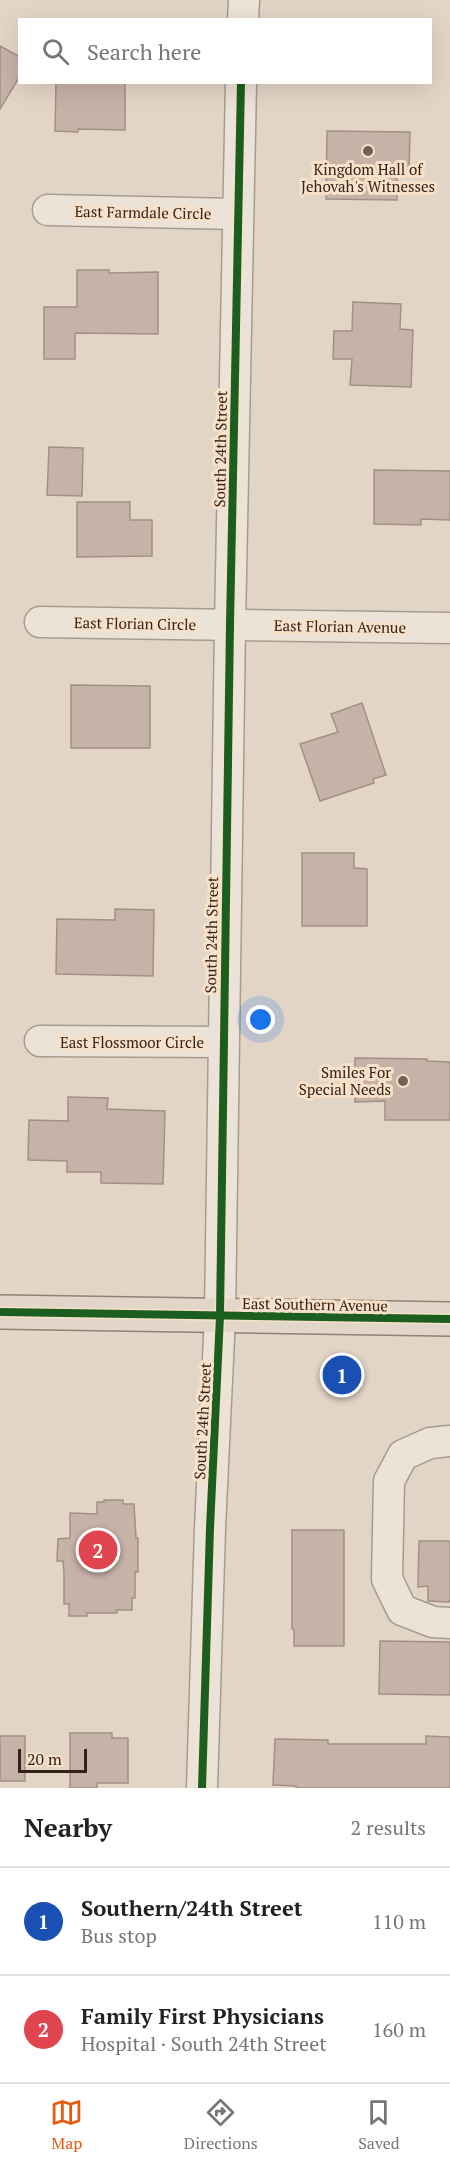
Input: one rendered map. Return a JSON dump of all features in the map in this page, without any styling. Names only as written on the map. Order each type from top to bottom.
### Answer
[{"type":"main road","name":"East Southern Avenue","points":[[0,1312],[450,1319]]},
{"type":"street","points":[[243,18],[244,0]]},
{"type":"street","name":"South 24th Street","points":[[202,1788],[209,1540],[220,1316],[241,84]]},
{"type":"street","name":"East Farmdale Circle","points":[[48,210],[237,214]]},
{"type":"street","name":"East Florian Circle","points":[[40,622],[230,624]]},
{"type":"street","name":"East Florian Avenue","points":[[230,624],[450,628]]},
{"type":"street","name":"East Flossmoor Circle","points":[[40,1041],[223,1042]]},
{"type":"street","points":[[450,1441],[430,1443],[403,1455],[389,1481],[387,1579],[402,1610],[433,1623],[450,1623]]},
{"type":"building","points":[[0,46],[18,56],[18,79],[0,109]]},
{"type":"building","points":[[56,84],[125,84],[125,130],[55,131]]},
{"type":"building","name":"Kingdom Hall of Jehovah's Witnesses","points":[[327,131],[410,132],[409,170],[397,170],[397,200],[326,199]]},
{"type":"building","points":[[77,270],[109,270],[109,273],[158,272],[158,334],[75,333],[75,359],[44,359],[44,307],[77,307]]},
{"type":"building","points":[[353,302],[401,304],[400,329],[413,330],[411,387],[350,385],[352,359],[333,359],[334,331],[352,331]]},
{"type":"building","points":[[49,447],[83,448],[82,496],[47,495]]},
{"type":"building","points":[[374,470],[450,471],[450,520],[421,519],[421,525],[374,524]]},
{"type":"building","points":[[77,502],[130,502],[130,520],[152,520],[152,556],[77,557]]},
{"type":"building","points":[[71,685],[150,686],[150,748],[71,748]]},
{"type":"building","points":[[362,703],[386,775],[373,779],[374,783],[320,801],[300,744],[338,732],[331,714]]},
{"type":"building","points":[[302,853],[354,853],[354,868],[367,869],[367,926],[302,926]]},
{"type":"building","points":[[115,909],[154,910],[153,976],[56,974],[57,919],[115,920]]},
{"type":"building","name":"Smiles For Special Needs","points":[[355,1058],[427,1059],[427,1061],[450,1062],[450,1120],[385,1120],[385,1101],[355,1102]]},
{"type":"building","points":[[68,1097],[108,1098],[107,1109],[165,1111],[163,1184],[101,1183],[101,1172],[67,1172],[67,1161],[28,1160],[29,1120],[68,1121]]},
{"type":"building","points":[[104,1500],[123,1500],[123,1504],[134,1504],[136,1538],[138,1538],[138,1572],[135,1572],[135,1598],[132,1598],[132,1610],[69,1616],[69,1604],[64,1604],[63,1561],[57,1561],[58,1539],[70,1538],[70,1513],[97,1514],[97,1502],[104,1502]]},
{"type":"building","points":[[292,1530],[344,1530],[344,1646],[294,1646]]},
{"type":"building","points":[[419,1541],[450,1541],[450,1602],[428,1601],[428,1586],[418,1587]]},
{"type":"building","points":[[380,1641],[450,1642],[450,1695],[379,1694]]},
{"type":"building","points":[[70,1733],[112,1733],[112,1738],[128,1738],[128,1783],[97,1783],[97,1788],[70,1788]]},
{"type":"building","points":[[0,1736],[25,1736],[25,1781],[0,1781]]},
{"type":"building","points":[[426,1736],[450,1737],[450,1788],[296,1788],[296,1786],[273,1785],[275,1739],[328,1740],[328,1744],[426,1744]]},
{"type":"cycle path","points":[[202,1788],[210,1528],[220,1316],[241,84]]},
{"type":"cycle path","points":[[0,1312],[450,1319]]},
{"type":"place","name":"Kingdom Hall of Jehovah's Witnesses","points":[[368,151]]},
{"type":"place","name":"Smiles For Special Needs","points":[[403,1081]]},
{"type":"place","name":"Southern/24th Street","points":[[342,1375]]},
{"type":"place","name":"Family First Physicians","points":[[98,1550]]}]
